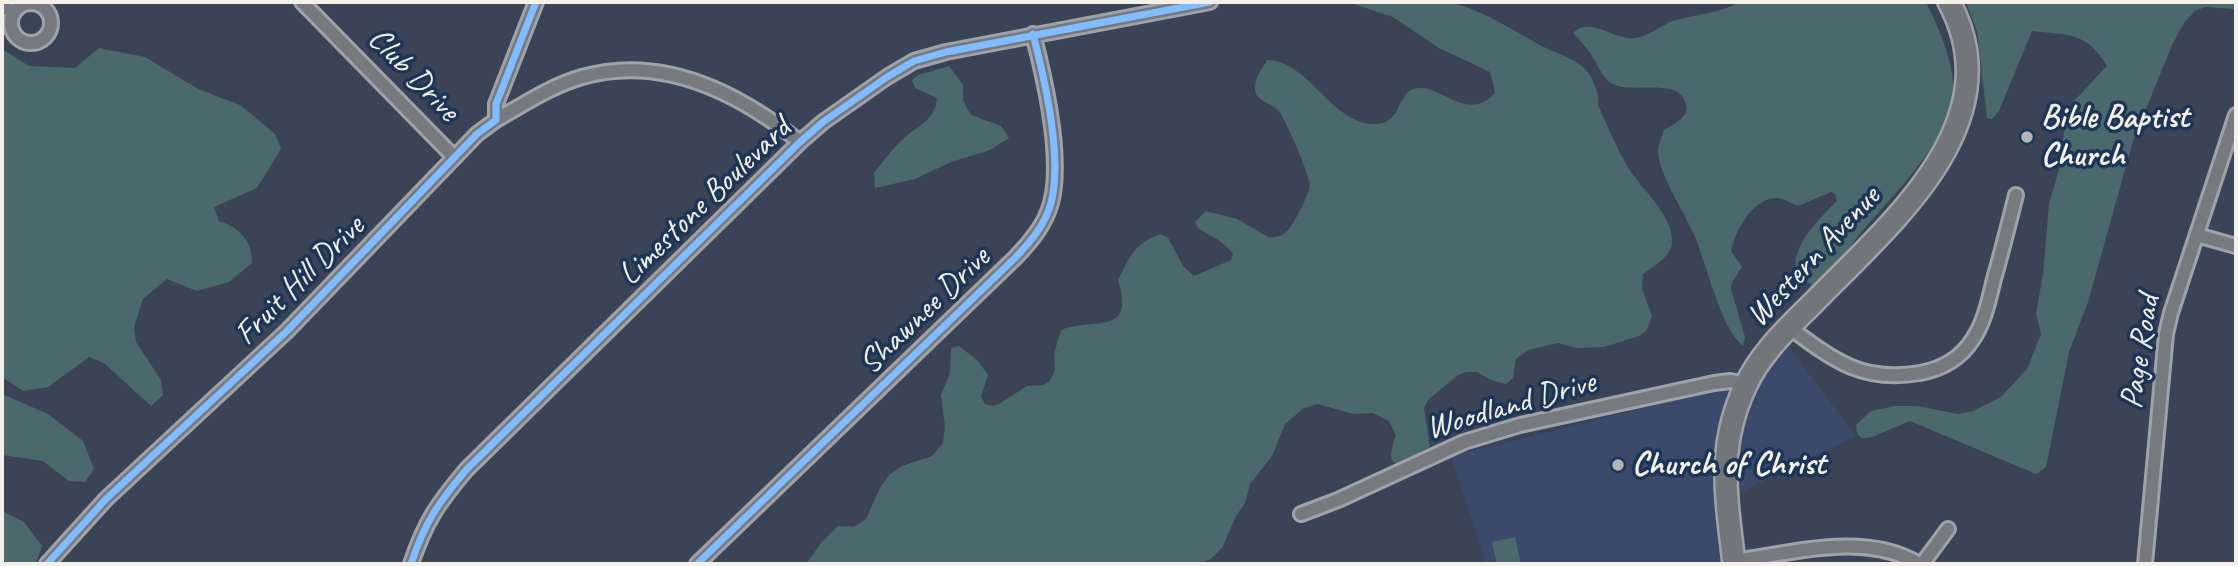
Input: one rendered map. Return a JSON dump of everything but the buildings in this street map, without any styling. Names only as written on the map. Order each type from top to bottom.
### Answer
[{"type":"main road","name":"Western Avenue","points":[[1734,562],[1725,496],[1726,458],[1729,434],[1746,384],[1772,345],[1900,214],[1940,162],[1957,123],[1965,97],[1969,69],[1959,20],[1949,2]]},
{"type":"street","name":"Club Drive","points":[[302,2],[454,158]]},
{"type":"street","points":[[496,120],[496,104],[536,2]]},
{"type":"street","name":"Limestone Boulevard","points":[[411,564],[422,531],[441,500],[467,469],[800,142],[859,96],[914,61],[979,44],[1145,16],[1210,2]]},
{"type":"street","points":[[41,3],[50,15],[51,29],[43,40],[36,43],[24,42],[12,26],[15,12],[25,4],[41,3]]},
{"type":"street","points":[[2,6],[15,12]]},
{"type":"street","name":"Shawnee Drive","points":[[697,564],[1016,257],[1039,230],[1051,205],[1056,162],[1033,34]]},
{"type":"street","name":"Club Drive","points":[[496,120],[543,92],[582,77],[616,70],[657,71],[709,86],[743,102],[800,142]]},
{"type":"street","name":"Page Road","points":[[2145,564],[2166,334],[2236,115]]},
{"type":"street","name":"Fruit Hill Drive","points":[[47,564],[106,499],[287,331],[477,134],[496,120]]},
{"type":"street","points":[[1789,327],[1836,360],[1874,375],[1893,376],[1929,371],[1954,360],[1973,340],[1986,311],[2016,195]]},
{"type":"street","points":[[2197,235],[2236,246]]},
{"type":"street","name":"Woodland Drive","points":[[1301,514],[1338,500],[1464,442],[1520,425],[1714,383],[1746,384]]},
{"type":"street","points":[[1734,562],[1858,545],[1890,551],[1921,564],[1948,529]]},
{"type":"shaded area","points":[[1783,340],[1856,436],[1739,493],[1748,564],[1486,564],[1451,456],[1722,389]]},
{"type":"green space","points":[[1421,1],[1457,4],[1498,21],[1573,60],[1586,70],[1595,86],[1598,105],[1622,157],[1661,211],[1671,232],[1671,248],[1661,261],[1643,274],[1642,289],[1652,316],[1647,330],[1639,336],[1604,347],[1577,348],[1558,343],[1528,350],[1516,359],[1513,378],[1506,384],[1477,372],[1466,372],[1457,376],[1429,399],[1424,408],[1430,447],[1398,463],[1391,457],[1396,435],[1389,421],[1373,413],[1353,414],[1318,404],[1304,408],[1285,424],[1272,456],[1250,484],[1245,503],[1222,548],[1211,559],[1200,564],[806,564],[838,526],[854,527],[866,519],[889,475],[902,466],[932,456],[943,443],[945,427],[941,395],[950,373],[951,348],[959,346],[978,361],[988,375],[981,397],[985,404],[999,404],[1027,386],[1043,385],[1050,381],[1055,370],[1054,354],[1061,330],[1109,322],[1117,317],[1122,298],[1118,280],[1134,252],[1145,242],[1161,234],[1168,238],[1183,266],[1194,276],[1231,260],[1233,253],[1220,241],[1199,229],[1195,222],[1206,211],[1237,219],[1270,238],[1282,235],[1288,230],[1307,196],[1310,185],[1302,159],[1281,115],[1256,94],[1256,82],[1267,60],[1282,63],[1295,70],[1342,112],[1355,120],[1370,124],[1390,119],[1407,93],[1413,89],[1431,90],[1467,104],[1486,101],[1495,93],[1490,72],[1439,48],[1393,17],[1348,2]]},
{"type":"green space","points":[[1740,2],[1926,2],[1945,46],[1953,82],[1949,113],[1929,151],[1856,239],[1825,283],[1819,287],[1804,280],[1797,270],[1796,259],[1808,233],[1837,201],[1835,194],[1831,192],[1798,206],[1779,198],[1768,199],[1746,217],[1736,234],[1731,251],[1742,267],[1732,282],[1731,289],[1745,337],[1743,346],[1727,325],[1693,232],[1659,160],[1658,149],[1664,130],[1683,117],[1686,104],[1681,95],[1673,90],[1628,88],[1608,81],[1573,33],[1585,27],[1592,27],[1621,37],[1640,37],[1673,21]]},
{"type":"green space","points":[[1966,2],[2236,2],[2235,9],[2205,7],[2195,11],[2184,23],[2172,45],[2133,141],[2088,302],[2069,352],[2046,467],[2036,474],[1910,421],[1872,437],[1862,438],[1857,434],[1856,425],[1871,411],[1895,406],[1917,406],[1958,414],[1973,411],[2001,397],[2027,369],[2041,334],[2036,313],[2043,275],[2049,204],[2060,166],[2065,124],[2073,102],[2107,66],[2092,47],[2076,37],[2032,31],[1999,111],[1992,119],[1987,118],[1977,31]]},
{"type":"green space","points":[[99,48],[145,57],[198,89],[240,105],[275,134],[281,149],[257,188],[214,207],[219,221],[239,231],[247,241],[252,263],[229,282],[197,291],[167,279],[143,299],[134,327],[136,342],[161,380],[163,395],[151,406],[104,363],[89,357],[48,387],[23,391],[2,377],[2,49],[29,66],[75,68]]},
{"type":"green space","points":[[949,66],[963,85],[963,101],[971,115],[1001,126],[1009,138],[990,150],[951,162],[915,179],[875,188],[874,173],[908,134],[925,122],[936,106],[937,98],[915,88],[912,80],[918,75]]},
{"type":"green space","points":[[2,394],[48,414],[83,441],[94,469],[85,482],[69,481],[43,461],[2,455]]},
{"type":"green space","points":[[2,511],[24,522],[42,546],[34,564],[2,564]]},
{"type":"green space","points":[[1515,537],[1521,564],[1497,564],[1492,542]]},
{"type":"cycle path","points":[[47,564],[106,499],[287,331],[477,134],[496,120],[496,104],[536,2]]},
{"type":"cycle path","points":[[411,564],[433,514],[467,469],[823,122],[914,61],[946,52],[1210,2]]},
{"type":"cycle path","points":[[697,564],[1016,257],[1041,226],[1051,203],[1055,164],[1051,119],[1033,34]]},
{"type":"place","name":"Bible Baptist Church","points":[[2027,137]]},
{"type":"place","name":"Church of Christ","points":[[1618,465]]}]
